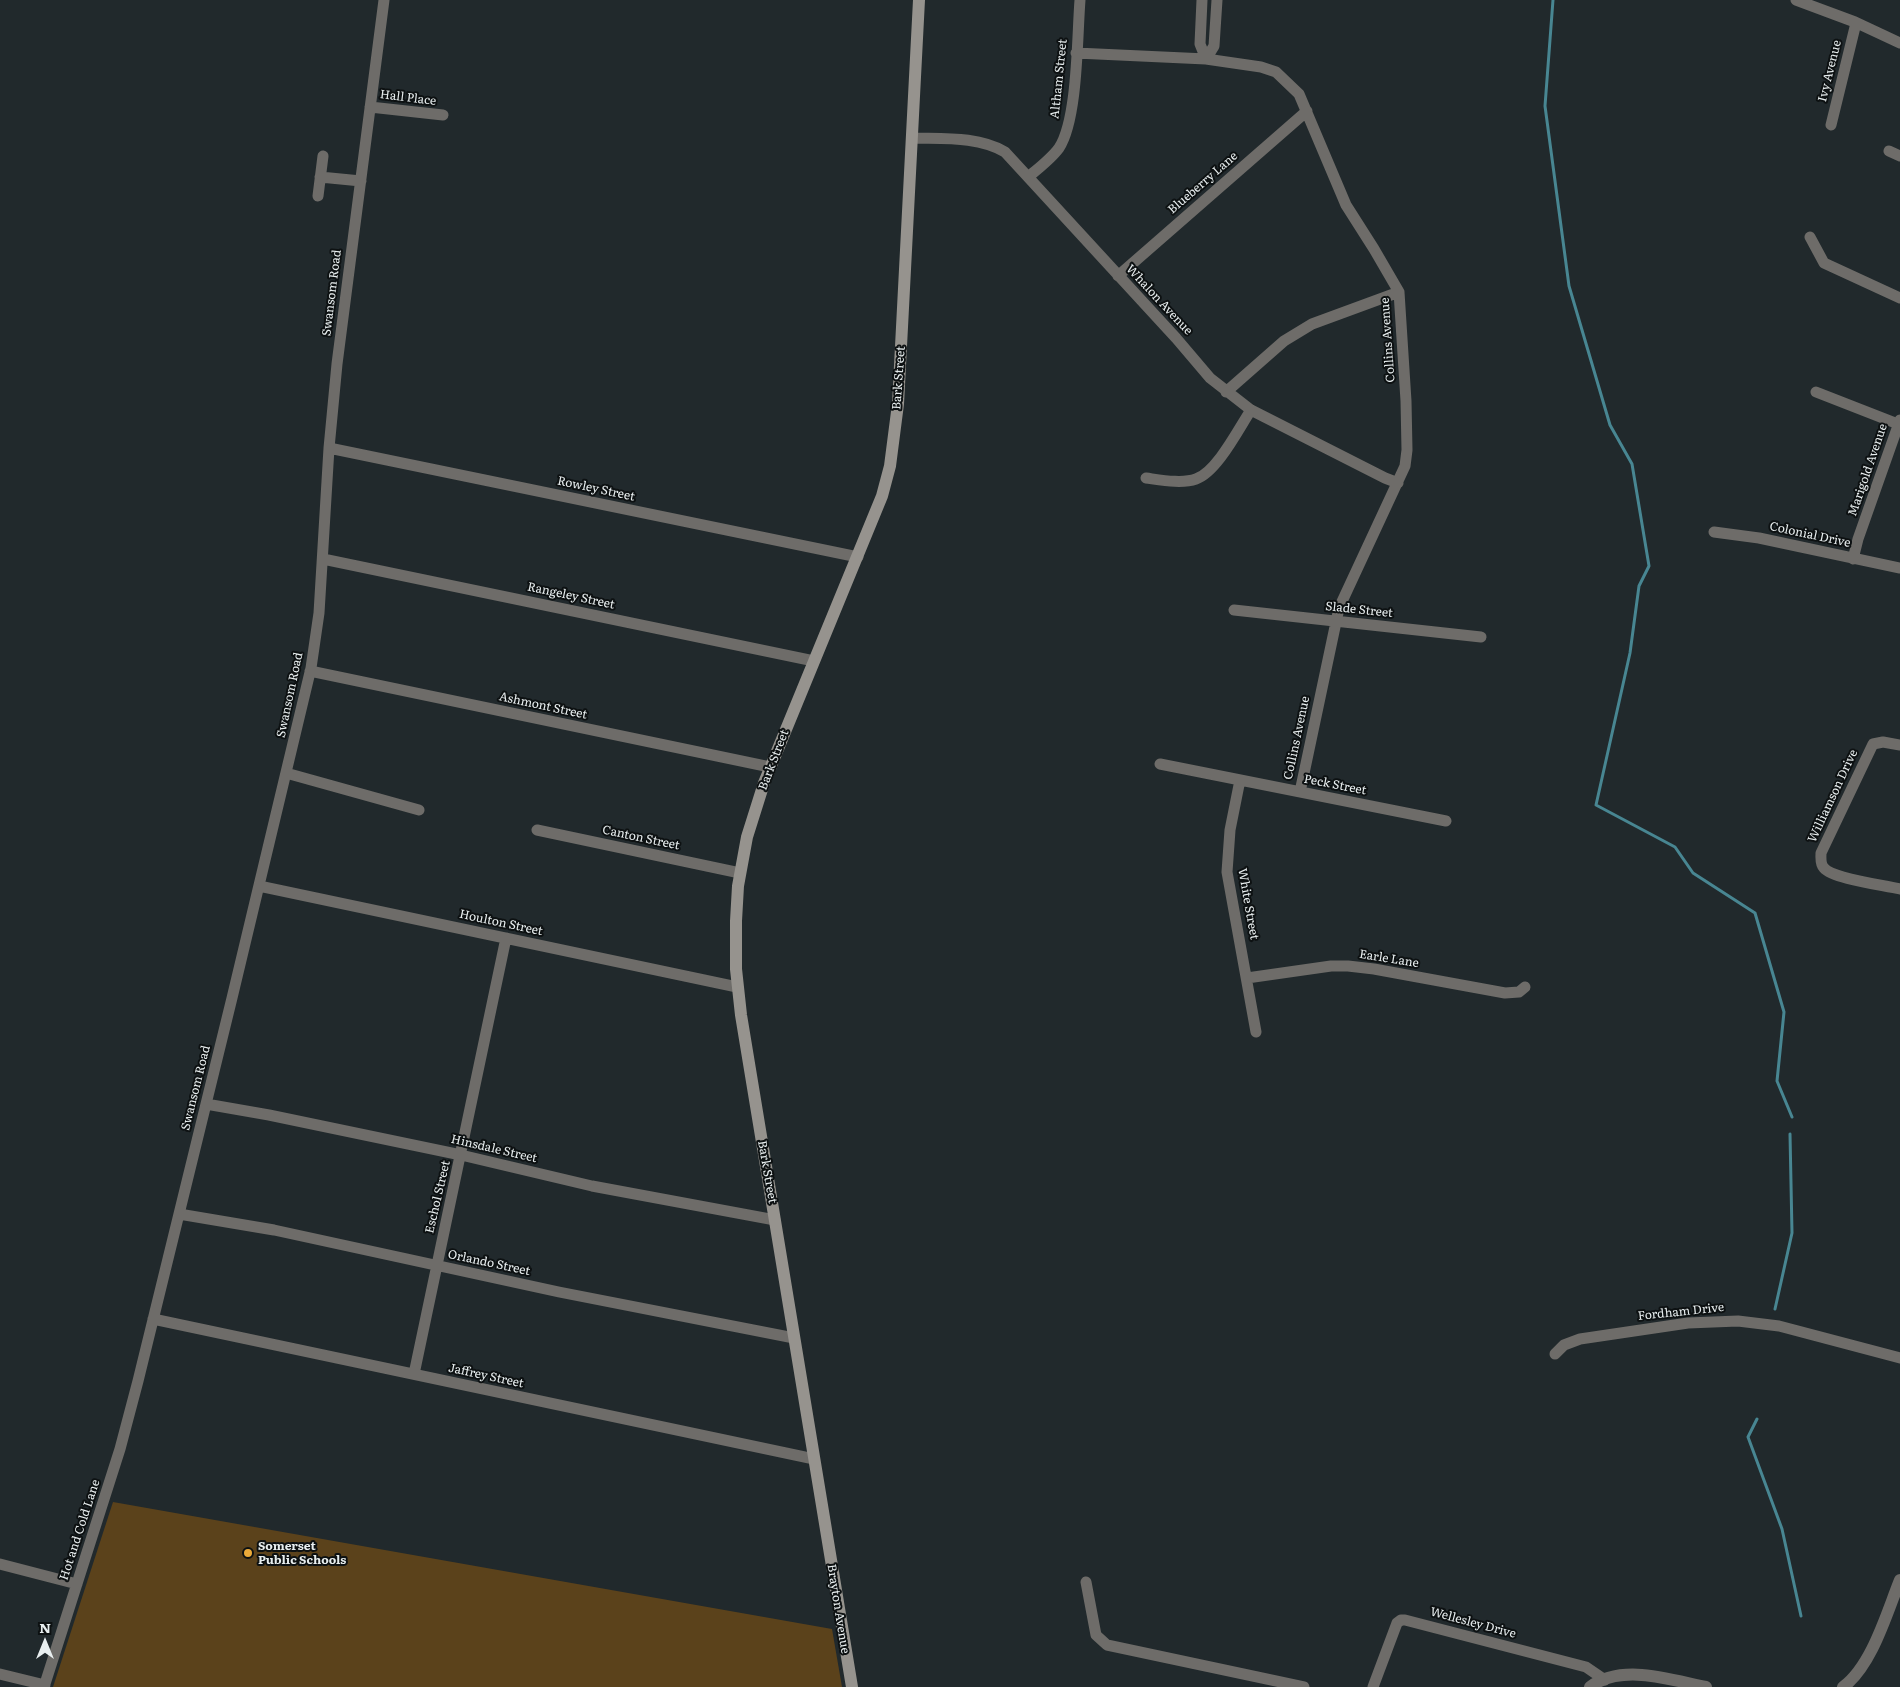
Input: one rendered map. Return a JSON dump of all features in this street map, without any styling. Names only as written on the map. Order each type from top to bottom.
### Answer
[{"type":"main road","name":"Bark Street","points":[[826,1530],[737,987],[735,938],[740,873],[747,837],[770,767],[858,557],[882,496],[890,466],[896,427],[904,310],[919,0]]},
{"type":"main road","name":"Brayton Avenue","points":[[826,1530],[852,1687]]},
{"type":"street","name":"Swansom Road","points":[[138,1380],[310,671],[319,613],[329,448],[337,364],[384,0]]},
{"type":"street","name":"Altham Street","points":[[1028,177],[1050,158],[1064,139],[1070,119],[1080,0]]},
{"type":"street","points":[[1202,0],[1200,44],[1206,59]]},
{"type":"street","points":[[1206,59],[1214,46],[1217,0]]},
{"type":"street","points":[[1796,0],[1856,23],[1900,43]]},
{"type":"street","name":"Ivy Avenue","points":[[1832,125],[1856,23]]},
{"type":"street","name":"Collins Avenue","points":[[1076,54],[1206,59],[1261,67],[1276,72],[1299,94],[1346,205],[1399,292],[1405,391],[1407,450],[1405,466],[1339,608],[1300,792]]},
{"type":"street","name":"Hall Place","points":[[370,107],[443,115]]},
{"type":"street","name":"Blueberry Lane","points":[[1118,276],[1307,111]]},
{"type":"street","name":"Whalon Avenue","points":[[912,138],[950,139],[989,144],[1005,152],[1176,338],[1210,378],[1226,392],[1251,410],[1398,483]]},
{"type":"street","points":[[1889,151],[1900,156]]},
{"type":"street","points":[[318,196],[323,156]]},
{"type":"street","points":[[320,176],[361,181]]},
{"type":"street","points":[[1810,237],[1824,263],[1900,298]]},
{"type":"street","points":[[1226,392],[1284,341],[1312,324],[1399,292]]},
{"type":"street","points":[[1816,392],[1899,422]]},
{"type":"street","points":[[1146,478],[1196,479],[1208,472],[1227,448],[1251,410]]},
{"type":"street","name":"Marigold Avenue","points":[[1853,559],[1858,539],[1899,422]]},
{"type":"street","name":"Rowley Street","points":[[329,448],[858,557]]},
{"type":"street","name":"Colonial Drive","points":[[1714,532],[1759,538],[1900,568]]},
{"type":"street","name":"Rangeley Street","points":[[323,559],[814,661]]},
{"type":"street","name":"Slade Street","points":[[1234,610],[1481,637]]},
{"type":"street","name":"Ashmont Street","points":[[310,671],[770,767]]},
{"type":"street","name":"Williamson Drive","points":[[1900,745],[1883,742],[1873,744],[1821,853],[1822,865],[1825,870],[1836,876],[1900,888]]},
{"type":"street","name":"Peck Street","points":[[1160,764],[1446,821]]},
{"type":"street","points":[[286,773],[419,810]]},
{"type":"street","name":"White Street","points":[[1240,780],[1230,830],[1227,872],[1256,1032]]},
{"type":"street","name":"Canton Street","points":[[537,830],[740,873]]},
{"type":"street","name":"Houlton Street","points":[[259,886],[737,987]]},
{"type":"street","name":"Eschol Street","points":[[414,1374],[506,938]]},
{"type":"street","name":"Earle Lane","points":[[1247,978],[1331,966],[1348,966],[1504,993],[1519,992],[1525,988]]},
{"type":"street","name":"Hinsdale Street","points":[[206,1104],[270,1115],[461,1155],[592,1186],[775,1220]]},
{"type":"street","name":"Orlando Street","points":[[179,1214],[274,1230],[686,1318],[794,1338]]},
{"type":"street","name":"Jaffrey Street","points":[[153,1319],[814,1459]]},
{"type":"street","name":"Fordham Drive","points":[[1555,1354],[1564,1345],[1580,1339],[1688,1323],[1738,1321],[1779,1326],[1900,1358]]},
{"type":"street","name":"Hot and Cold Lane","points":[[45,1686],[120,1449],[138,1380]]},
{"type":"street","points":[[0,1564],[76,1584]]},
{"type":"street","points":[[1843,1687],[1852,1680],[1871,1650],[1900,1580]]},
{"type":"street","points":[[1086,1582],[1096,1635],[1106,1645],[1304,1687]]},
{"type":"street","name":"Wellesley Drive","points":[[1372,1687],[1398,1623],[1401,1620],[1586,1667],[1605,1680]]},
{"type":"street","points":[[0,1674],[45,1686]]},
{"type":"street","points":[[1590,1687],[1605,1680],[1624,1675],[1637,1675],[1706,1687]]},
{"type":"shaded area","name":"Somerset Public Schools","points":[[113,1502],[832,1629],[842,1687],[53,1687]]},
{"type":"waterway","points":[[1553,0],[1545,106],[1569,286],[1610,425],[1632,464],[1649,566],[1639,586],[1630,653],[1596,805],[1675,847],[1693,873],[1755,913],[1784,1012],[1777,1081],[1792,1117]]},
{"type":"waterway","points":[[1775,1309],[1792,1233],[1790,1134]]},
{"type":"waterway","points":[[1757,1419],[1748,1437],[1782,1529],[1801,1616]]},
{"type":"place","name":"Somerset Public Schools","points":[[248,1553]]}]
